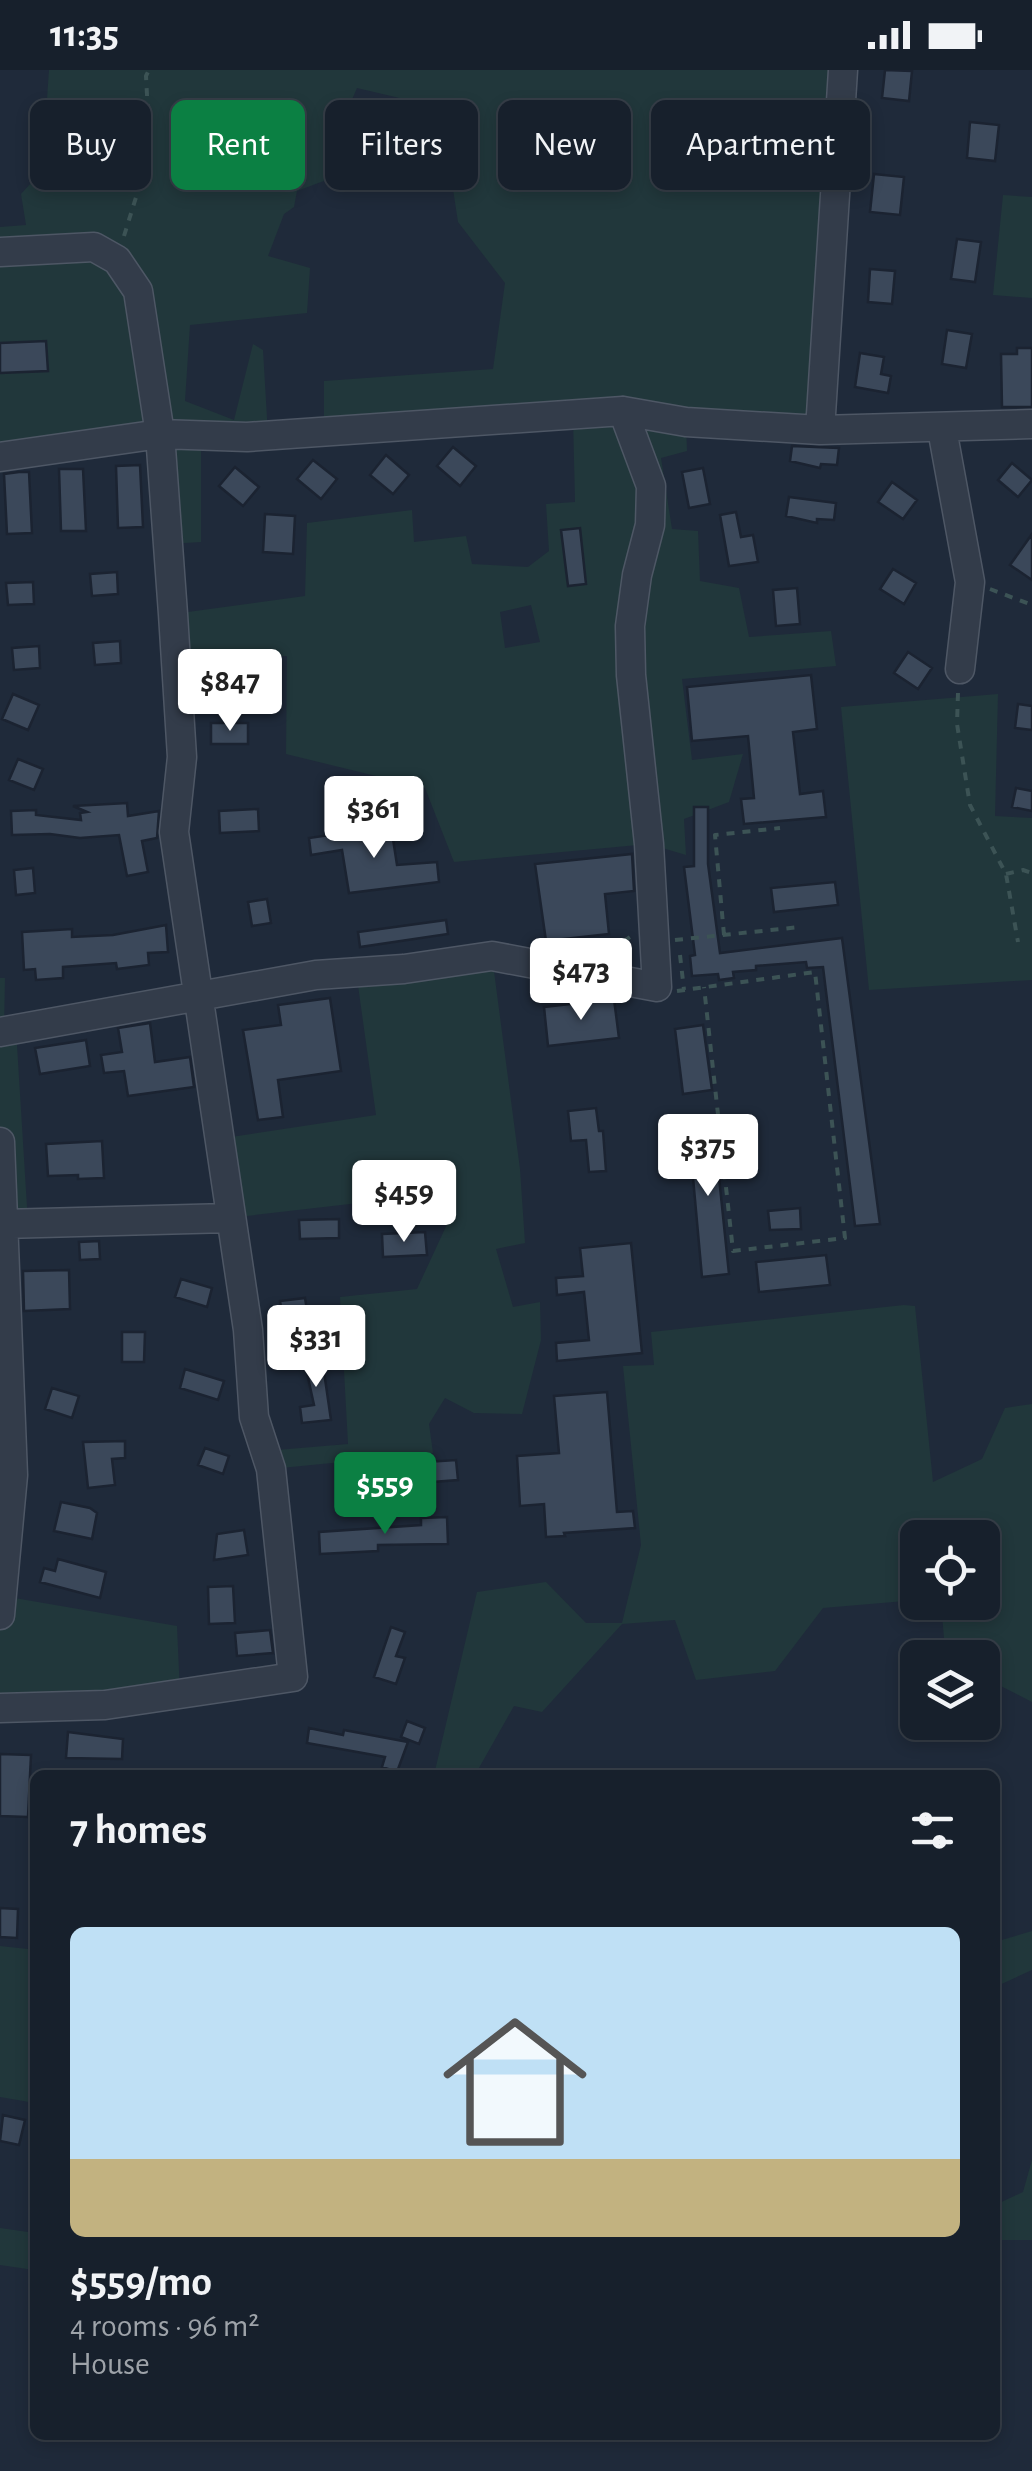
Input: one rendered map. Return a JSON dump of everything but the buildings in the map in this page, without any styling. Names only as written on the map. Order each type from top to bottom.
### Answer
[{"type":"street","points":[[820,430],[843,70]]},
{"type":"street","points":[[0,252],[94,247],[116,260],[138,291],[160,434],[182,757],[174,832],[248,1330],[254,1416],[271,1469],[293,1677],[106,1706],[0,1708]]},
{"type":"street","points":[[0,1032],[316,976],[492,956],[670,988],[666,941],[653,910],[630,675],[637,575],[650,525],[651,486],[623,412]]},
{"type":"street","points":[[0,458],[160,434],[247,437],[623,412],[686,422],[820,430],[1032,424]]},
{"type":"street","points":[[942,429],[970,582],[960,669]]},
{"type":"street","points":[[0,1142],[12,1475],[0,1615]]},
{"type":"street","points":[[3,1224],[229,1218]]},
{"type":"path","points":[[116,260],[150,152],[146,76],[149,70]]},
{"type":"path","points":[[970,582],[1032,605]]},
{"type":"path","points":[[960,669],[957,724],[970,805],[1006,874],[1018,942]]},
{"type":"path","points":[[724,935],[715,835],[780,828]]},
{"type":"path","points":[[1006,874],[1023,870],[1032,873]]},
{"type":"path","points":[[566,949],[621,943],[642,930],[653,910]]},
{"type":"path","points":[[704,987],[733,1252],[844,1238],[815,972],[670,988],[666,941],[800,927]]},
{"type":"green space","points":[[49,70],[843,70],[841,100],[651,100],[651,190],[835,190],[820,430],[686,423],[687,451],[661,458],[672,529],[698,531],[700,581],[739,588],[749,637],[831,631],[836,666],[682,679],[692,760],[743,754],[729,802],[684,819],[686,855],[649,844],[454,862],[425,788],[286,754],[287,656],[176,657],[173,614],[305,596],[307,523],[412,510],[414,542],[466,536],[472,564],[528,567],[549,551],[546,504],[575,502],[573,417],[324,432],[324,381],[493,369],[505,283],[458,222],[453,190],[478,190],[478,100],[408,100],[357,88],[352,100],[325,100],[325,180],[305,188],[305,100],[171,100],[171,190],[300,190],[294,207],[284,214],[268,256],[310,268],[307,313],[190,325],[185,401],[234,420],[253,344],[263,350],[268,435],[201,436],[201,542],[168,544],[160,434],[0,457],[0,227],[26,225],[21,194],[30,184],[30,190],[151,190],[151,100],[47,100]],"holes":[[[531,605],[540,642],[505,648],[500,612]]]},
{"type":"green space","points":[[1003,195],[1032,197],[1032,298],[993,295]]},
{"type":"green space","points":[[998,694],[995,816],[1032,818],[1032,980],[869,990],[841,707]]},
{"type":"green space","points":[[492,956],[520,1169],[525,1243],[496,1249],[513,1307],[540,1302],[541,1340],[522,1414],[474,1413],[445,1398],[429,1424],[433,1453],[271,1469],[265,1451],[348,1444],[340,1297],[417,1289],[449,1220],[411,1197],[229,1218],[218,1139],[376,1115],[356,971]]},
{"type":"green space","points":[[0,978],[5,978],[4,1030],[16,1029],[28,1223],[4,1224],[3,1596],[177,1626],[180,1694],[0,1708]]},
{"type":"green space","points":[[915,1306],[933,1482],[982,1459],[1005,1408],[1032,1404],[1032,1702],[1000,1686],[1000,1640],[944,1640],[942,1620],[1000,1620],[1000,1520],[900,1520],[900,1601],[823,1608],[775,1671],[696,1680],[675,1620],[622,1624],[542,1712],[514,1706],[478,1770],[435,1770],[477,1592],[546,1582],[586,1623],[622,1623],[641,1545],[623,1366],[654,1365],[651,1332]]},
{"type":"green space","points":[[1032,1931],[1032,1970],[1000,1985],[1000,1941]]},
{"type":"green space","points":[[30,1944],[30,2102],[0,2097],[0,1946],[28,1949]]},
{"type":"green space","points":[[1032,2160],[1032,2240],[1000,2240],[1000,2203],[1023,2192]]},
{"type":"green space","points":[[0,2228],[30,2232],[30,2269],[0,2265]]}]
